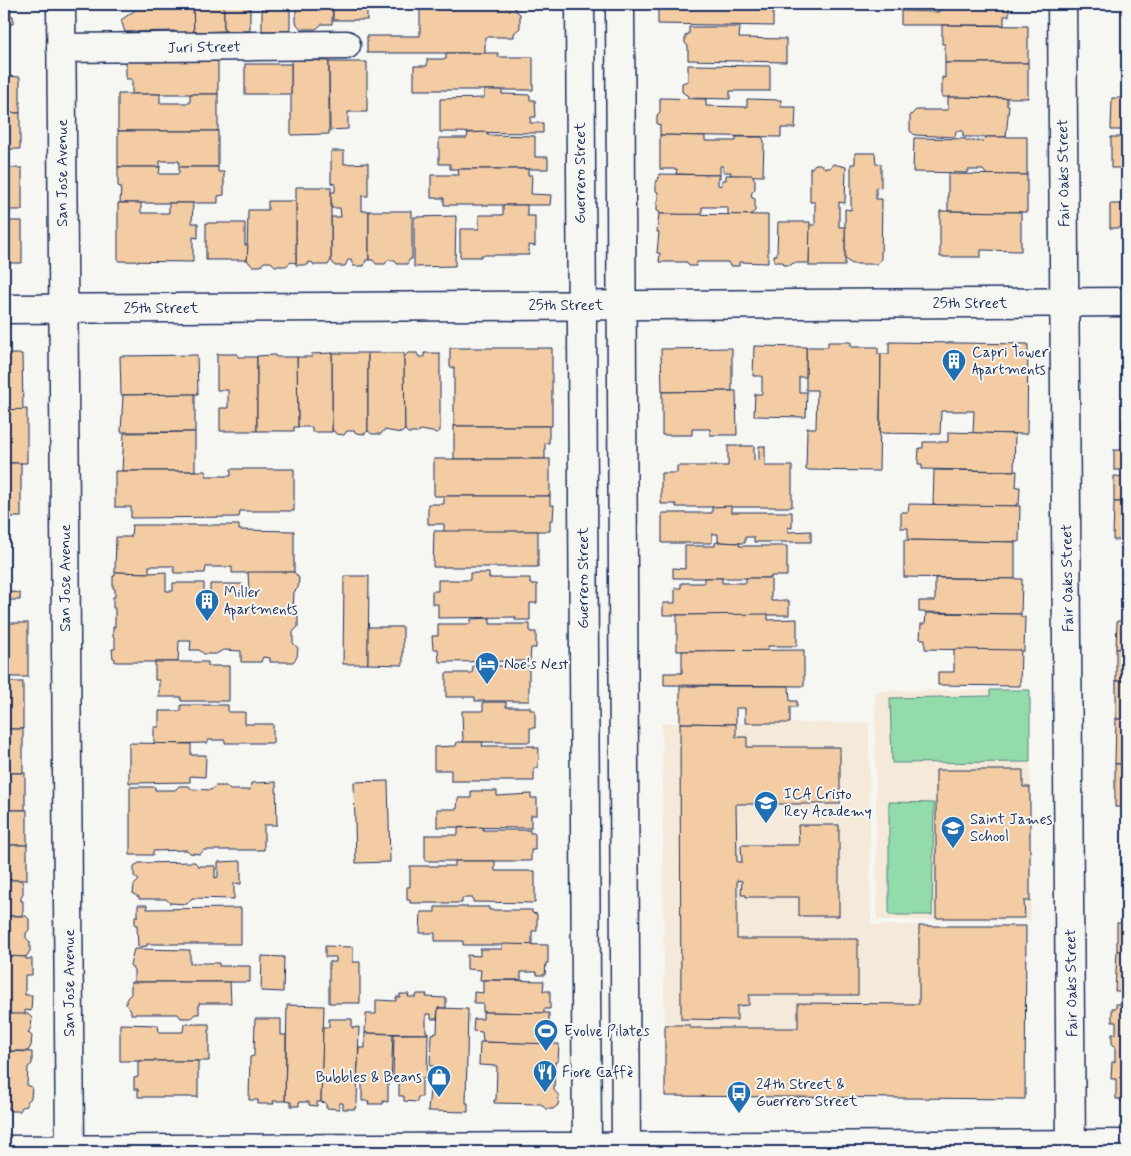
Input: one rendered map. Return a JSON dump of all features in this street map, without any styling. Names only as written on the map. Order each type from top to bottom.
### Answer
[{"type":"street","name":"San Jose Avenue","points":[[61,4],[70,1151]]},
{"type":"street","name":"Guerrero Street","points":[[580,4],[587,1150]]},
{"type":"street","points":[[620,4],[626,1149]]},
{"type":"street","name":"Fair Oaks Street","points":[[1062,4],[1072,1148]]},
{"type":"street","name":"Juri Street","points":[[61,48],[346,45]]},
{"type":"street","name":"25th Street","points":[[4,309],[1127,302]]},
{"type":"street","points":[[4,1150],[1072,1148],[1127,1144]]},
{"type":"shaded area","name":"Saint James School","points":[[1030,690],[1031,920],[877,920],[875,691]]},
{"type":"shaded area","name":"ICA Cristo Rey Academy","points":[[662,723],[869,723],[871,925],[1026,926],[1025,1099],[665,1096]]},
{"type":"green space","points":[[990,690],[1030,690],[1030,762],[892,763],[890,698],[990,696]]},
{"type":"green space","points":[[889,802],[934,803],[932,915],[889,915]]},
{"type":"building","points":[[4,4],[10,4],[11,16],[4,16]]},
{"type":"building","points":[[144,4],[193,4],[194,32],[192,32],[192,35],[177,36],[175,31],[125,32],[121,20]]},
{"type":"building","points":[[193,4],[224,4],[224,31],[194,32]]},
{"type":"building","points":[[224,4],[250,4],[250,31],[224,31]]},
{"type":"building","points":[[262,4],[290,4],[290,31],[262,31]]},
{"type":"building","points":[[296,4],[333,4],[332,24],[322,24],[316,29],[301,29],[296,23]]},
{"type":"building","points":[[333,4],[367,4],[367,20],[333,20]]},
{"type":"building","points":[[420,4],[515,4],[515,10],[520,14],[520,28],[514,33],[514,37],[485,37],[485,53],[367,53],[367,36],[420,36]]},
{"type":"building","points":[[658,4],[773,4],[773,26],[658,24]]},
{"type":"building","points":[[939,4],[1009,4],[1009,16],[1004,16],[1004,25],[901,25],[901,11],[939,12]]},
{"type":"building","points":[[4,16],[13,16],[13,24],[5,24],[6,46],[4,46]]},
{"type":"building","points":[[942,25],[1028,26],[1028,63],[945,63]]},
{"type":"building","points":[[689,27],[740,27],[739,38],[786,39],[786,62],[688,60],[688,46],[685,43],[685,36],[689,34]]},
{"type":"building","points":[[446,53],[498,53],[498,57],[533,57],[533,90],[414,90],[414,66],[427,66],[427,59],[446,59]]},
{"type":"building","points":[[132,56],[218,56],[218,94],[132,94],[132,79],[126,79],[126,62],[132,62]]},
{"type":"building","points":[[291,60],[329,61],[329,134],[291,135]]},
{"type":"building","points":[[329,62],[367,62],[367,112],[348,112],[348,129],[330,130]]},
{"type":"building","points":[[945,63],[1028,63],[1028,98],[942,97],[942,77],[945,78]]},
{"type":"building","points":[[245,64],[291,64],[291,94],[245,94]]},
{"type":"building","points":[[688,65],[770,66],[770,91],[730,91],[730,99],[688,98],[682,92],[682,83],[688,81]]},
{"type":"building","points":[[4,76],[20,77],[20,113],[4,113]]},
{"type":"building","points":[[484,90],[502,90],[502,94],[530,95],[530,100],[535,100],[536,117],[531,117],[530,123],[543,123],[543,133],[440,132],[440,99],[484,98]]},
{"type":"building","points":[[118,94],[160,94],[160,103],[190,103],[190,94],[218,94],[218,131],[118,131]]},
{"type":"building","points":[[948,97],[1007,98],[1007,106],[1009,105],[1006,137],[963,137],[963,131],[956,131],[955,137],[915,135],[910,131],[910,116],[916,110],[948,110]]},
{"type":"building","points":[[660,98],[706,99],[706,106],[747,107],[747,99],[781,100],[781,107],[796,107],[795,128],[781,128],[781,137],[660,135],[657,115],[660,112]]},
{"type":"building","points":[[1112,98],[1127,98],[1127,168],[1111,168],[1111,137],[1122,137],[1122,130],[1111,130]]},
{"type":"building","points":[[4,113],[20,113],[20,149],[4,149]]},
{"type":"building","points":[[118,131],[218,131],[218,167],[179,167],[179,161],[160,161],[160,167],[118,167]]},
{"type":"building","points":[[487,132],[487,135],[535,136],[535,157],[548,157],[548,169],[450,169],[450,164],[439,164],[439,138],[467,138],[468,133]]},
{"type":"building","points":[[660,135],[705,136],[705,141],[736,141],[736,137],[762,137],[764,141],[763,176],[730,175],[731,172],[723,172],[723,166],[720,166],[720,175],[676,174],[677,169],[660,169]]},
{"type":"building","points":[[987,137],[1027,137],[1027,175],[987,175],[983,170],[968,170],[968,173],[913,172],[914,138],[983,141]]},
{"type":"building","points":[[331,151],[344,151],[344,164],[368,163],[368,196],[362,196],[362,211],[369,211],[369,260],[366,260],[364,266],[353,266],[351,260],[348,260],[345,266],[335,266],[331,260],[331,217],[341,217],[340,208],[331,208],[331,192],[335,192],[335,184],[331,183]]},
{"type":"building","points":[[855,153],[875,153],[876,164],[881,164],[881,188],[876,187],[876,199],[882,199],[881,259],[877,264],[852,264],[845,259],[845,209],[851,210],[851,164],[855,164]]},
{"type":"building","points":[[815,164],[820,164],[825,168],[830,168],[833,164],[846,167],[845,203],[839,202],[839,227],[845,227],[845,266],[809,266],[809,225],[815,225],[815,202],[810,202],[810,168]]},
{"type":"building","points":[[118,167],[160,167],[159,174],[179,174],[179,167],[218,167],[218,172],[224,172],[224,195],[218,196],[218,203],[120,203],[121,187],[118,186]]},
{"type":"building","points":[[4,168],[22,168],[22,210],[4,210]]},
{"type":"building","points":[[458,169],[528,169],[528,175],[532,175],[531,194],[551,195],[550,205],[444,205],[444,198],[431,198],[431,175],[459,175]]},
{"type":"building","points":[[659,174],[720,175],[718,185],[722,186],[722,180],[726,180],[726,175],[752,175],[755,180],[755,189],[751,197],[755,199],[755,211],[750,215],[728,215],[728,207],[702,207],[702,215],[659,214],[659,211],[657,211],[658,192],[656,191],[656,180],[658,181]]},
{"type":"building","points":[[948,174],[1027,175],[1027,212],[948,211]]},
{"type":"building","points":[[296,187],[331,187],[331,260],[328,265],[314,265],[309,262],[308,265],[296,265]]},
{"type":"building","points":[[268,201],[296,201],[296,263],[291,262],[286,266],[275,266],[271,262],[264,262],[261,266],[252,266],[247,260],[248,210],[268,210]]},
{"type":"building","points":[[118,203],[141,203],[141,213],[169,213],[169,203],[193,203],[192,223],[198,223],[198,238],[193,237],[193,262],[118,261]]},
{"type":"building","points":[[1110,204],[1127,204],[1127,228],[1110,228]]},
{"type":"building","points":[[503,205],[527,205],[527,216],[535,216],[535,246],[529,245],[529,255],[460,257],[460,229],[479,229],[479,215],[503,215]]},
{"type":"building","points":[[369,211],[412,211],[412,259],[407,264],[397,264],[395,260],[388,260],[385,264],[376,264],[373,260],[369,260]]},
{"type":"building","points":[[940,211],[1021,212],[1021,251],[981,250],[981,257],[940,257]]},
{"type":"building","points":[[659,214],[768,215],[768,263],[739,262],[739,266],[730,266],[728,262],[697,262],[696,266],[689,266],[687,262],[659,262],[660,253],[657,253],[659,232],[657,232]]},
{"type":"building","points":[[456,216],[455,266],[414,267],[414,217]]},
{"type":"building","points":[[4,221],[22,221],[22,263],[6,263],[6,260],[4,260]]},
{"type":"building","points":[[778,222],[810,222],[809,263],[784,265],[783,262],[774,262],[774,255],[777,255]]},
{"type":"building","points":[[206,223],[245,223],[245,245],[248,245],[247,260],[206,260]]},
{"type":"building","points":[[828,342],[851,342],[851,347],[878,347],[878,354],[881,354],[879,471],[806,470],[807,428],[816,428],[817,390],[806,390],[806,347],[828,347]]},
{"type":"building","name":"Capri Tower Apartments","points":[[889,342],[1028,344],[1027,434],[973,433],[974,411],[941,411],[940,434],[880,433],[881,354],[889,354]]},
{"type":"building","points":[[754,346],[806,347],[806,377],[799,377],[799,392],[807,392],[806,417],[754,416],[755,394],[762,394],[762,376],[753,376]]},
{"type":"building","points":[[450,348],[552,348],[552,426],[454,426],[454,367],[450,367]]},
{"type":"building","points":[[732,348],[732,391],[662,392],[661,349]]},
{"type":"building","points":[[332,353],[368,353],[368,431],[364,434],[347,431],[344,435],[336,434],[332,431]]},
{"type":"building","points":[[332,353],[332,432],[312,432],[312,427],[298,427],[297,357],[312,357],[311,354]]},
{"type":"building","points":[[368,353],[404,353],[405,430],[401,433],[384,430],[381,434],[372,434],[368,431]]},
{"type":"building","points":[[408,353],[417,353],[419,357],[424,357],[424,353],[440,353],[440,431],[437,433],[421,430],[417,433],[408,433],[405,430],[404,357]]},
{"type":"building","points":[[4,354],[22,354],[23,410],[4,410]]},
{"type":"building","points":[[217,354],[238,354],[238,357],[257,357],[257,431],[220,431],[220,408],[228,408],[228,390],[217,390]]},
{"type":"building","points":[[197,355],[198,394],[121,395],[120,356]]},
{"type":"building","points":[[275,355],[276,357],[297,357],[298,427],[294,427],[294,431],[257,431],[257,356]]},
{"type":"building","points":[[736,391],[737,435],[710,435],[710,429],[692,429],[692,435],[662,435],[662,392]]},
{"type":"building","points":[[195,394],[195,432],[121,432],[123,395]]},
{"type":"building","points":[[1126,397],[1127,434],[1122,434],[1122,419],[1125,419]]},
{"type":"building","points":[[27,409],[27,463],[4,463],[4,410]]},
{"type":"building","points":[[454,426],[549,426],[549,443],[545,443],[545,459],[454,459]]},
{"type":"building","points":[[195,432],[195,471],[122,471],[124,433]]},
{"type":"building","points":[[948,432],[1015,434],[1014,471],[922,469],[922,464],[918,464],[919,448],[923,448],[923,442],[948,442]]},
{"type":"building","points":[[728,446],[754,446],[754,460],[759,461],[759,446],[765,446],[765,466],[792,466],[792,507],[676,507],[676,504],[661,504],[661,473],[677,473],[677,466],[728,466]]},
{"type":"building","points":[[1114,450],[1127,450],[1127,470],[1114,470]]},
{"type":"building","points":[[434,459],[550,459],[550,496],[434,496]]},
{"type":"building","points":[[4,463],[21,463],[21,517],[4,517]]},
{"type":"building","points":[[231,469],[294,469],[294,511],[240,511],[239,517],[131,518],[131,507],[115,507],[115,471],[206,471],[206,476],[231,476]]},
{"type":"building","points":[[934,470],[1017,471],[1016,487],[1020,487],[1019,504],[1016,504],[1016,506],[933,505]]},
{"type":"building","points":[[1114,476],[1127,477],[1127,502],[1114,502]]},
{"type":"building","points":[[444,496],[550,496],[550,505],[554,505],[553,520],[550,520],[550,531],[444,532],[444,524],[428,524],[428,504],[444,504]]},
{"type":"building","points":[[1114,502],[1127,502],[1127,540],[1113,540]]},
{"type":"building","points":[[909,504],[1020,506],[1019,542],[908,540],[908,528],[901,528],[901,512],[908,512]]},
{"type":"building","points":[[731,506],[731,512],[792,512],[792,528],[788,527],[788,532],[811,531],[811,542],[754,542],[754,537],[745,537],[745,543],[718,542],[718,534],[712,534],[712,543],[662,543],[662,513],[712,513],[712,507]]},
{"type":"building","points":[[132,525],[239,525],[239,530],[294,531],[294,572],[232,573],[232,567],[206,567],[205,573],[174,573],[174,566],[149,566],[149,573],[115,572],[116,537],[131,537]]},
{"type":"building","points":[[434,531],[538,531],[538,567],[433,567]]},
{"type":"building","points":[[904,540],[1015,542],[1015,579],[904,577]]},
{"type":"building","points":[[715,543],[740,543],[739,546],[787,546],[787,576],[771,576],[771,578],[673,578],[673,568],[685,569],[685,546],[715,546]]},
{"type":"building","name":"Miller Apartments","points":[[115,572],[166,572],[166,591],[173,591],[173,583],[204,583],[204,616],[210,616],[210,584],[242,584],[242,591],[249,591],[248,572],[294,572],[299,578],[298,588],[294,592],[293,611],[298,617],[298,627],[293,632],[293,643],[298,648],[297,657],[293,662],[270,662],[270,658],[263,657],[261,662],[241,662],[241,651],[223,650],[216,654],[204,654],[199,650],[190,650],[191,641],[179,641],[178,662],[115,662],[112,649],[115,649],[115,638],[113,637],[115,608],[113,608],[113,597],[115,597],[115,589],[113,588],[113,576],[115,576]]},
{"type":"building","points":[[470,573],[489,573],[489,578],[530,578],[530,584],[537,584],[537,603],[530,603],[530,620],[515,620],[516,617],[438,618],[438,604],[432,604],[432,591],[438,591],[438,580],[470,580]]},
{"type":"building","points":[[344,576],[369,576],[368,664],[343,664]]},
{"type":"building","points":[[1123,576],[1127,576],[1127,612],[1122,612]]},
{"type":"building","points":[[704,578],[722,578],[722,583],[746,583],[746,578],[771,578],[771,601],[789,601],[789,615],[663,615],[663,603],[675,603],[675,588],[681,588],[681,583],[704,583]]},
{"type":"building","points":[[935,578],[1022,579],[1021,614],[919,612],[919,601],[935,601]]},
{"type":"building","points":[[4,591],[20,593],[20,600],[4,600]]},
{"type":"building","points":[[1122,612],[1127,612],[1127,649],[1116,649],[1117,621],[1122,621]]},
{"type":"building","points":[[926,613],[1021,614],[1021,617],[1025,617],[1024,651],[925,649],[925,639],[920,639],[921,624],[925,624]]},
{"type":"building","points":[[768,614],[768,620],[797,619],[797,646],[768,646],[768,651],[677,651],[677,615]]},
{"type":"building","points":[[490,618],[490,624],[530,624],[530,632],[536,632],[536,648],[531,648],[530,661],[439,662],[438,649],[433,649],[432,636],[438,636],[438,624],[471,624],[471,619]]},
{"type":"building","points":[[4,623],[28,623],[28,677],[4,677]]},
{"type":"building","points":[[368,627],[403,627],[403,665],[368,664]]},
{"type":"building","points":[[954,649],[1021,650],[1020,686],[938,685],[938,672],[954,672]]},
{"type":"building","points":[[1116,649],[1127,649],[1127,681],[1116,681]]},
{"type":"building","points":[[804,650],[804,686],[664,685],[664,673],[682,673],[682,651]]},
{"type":"building","points":[[155,662],[208,662],[208,666],[229,666],[229,701],[181,701],[181,697],[159,697],[159,680],[155,680]]},
{"type":"building","name":"Noe's Nest","points":[[473,666],[529,666],[529,701],[475,701],[475,697],[446,697],[446,673],[472,673]]},
{"type":"building","points":[[1116,681],[1127,681],[1127,719],[1116,719]]},
{"type":"building","points":[[4,682],[23,682],[23,729],[4,729]]},
{"type":"building","points":[[680,686],[789,686],[790,701],[797,701],[797,707],[790,707],[790,723],[745,723],[745,708],[736,708],[736,724],[680,723]]},
{"type":"building","points":[[483,702],[506,702],[506,707],[530,707],[530,710],[535,710],[535,728],[530,728],[530,742],[463,742],[462,711],[483,711]]},
{"type":"building","points":[[181,705],[228,705],[228,712],[245,712],[245,724],[273,724],[273,743],[225,743],[225,740],[208,740],[208,743],[154,744],[154,727],[159,727],[159,711],[181,711]]},
{"type":"building","points":[[1116,719],[1127,719],[1127,764],[1115,764]]},
{"type":"building","points":[[680,723],[736,724],[736,737],[747,737],[747,747],[840,747],[840,804],[736,804],[737,862],[742,862],[741,845],[799,845],[798,825],[839,825],[839,916],[799,916],[799,897],[746,897],[746,895],[741,895],[742,881],[737,880],[737,939],[858,939],[858,995],[749,995],[749,1005],[737,1006],[737,1020],[681,1019]]},
{"type":"building","points":[[4,729],[23,729],[23,773],[4,773]]},
{"type":"building","points":[[457,742],[483,742],[482,746],[534,746],[534,748],[539,748],[538,768],[534,768],[534,781],[451,781],[451,770],[434,770],[434,747],[456,746]]},
{"type":"building","points":[[129,743],[191,744],[191,755],[206,755],[205,777],[190,776],[190,782],[129,783]]},
{"type":"building","points":[[1115,764],[1127,764],[1127,807],[1115,807]]},
{"type":"building","name":"Saint James School","points":[[936,770],[1023,770],[1023,787],[1030,787],[1030,901],[1024,901],[1025,918],[936,918]]},
{"type":"building","points":[[4,773],[25,773],[25,810],[4,810]]},
{"type":"building","points":[[388,781],[390,862],[356,863],[354,782]]},
{"type":"building","points":[[276,782],[277,825],[264,825],[264,850],[204,850],[200,854],[190,853],[187,850],[153,851],[153,855],[130,855],[130,787],[155,787],[155,790],[175,790],[179,786],[189,786],[191,789],[211,790],[215,786],[226,786],[230,790],[250,790],[251,783]]},
{"type":"building","points":[[471,791],[497,791],[497,796],[531,794],[531,798],[537,798],[537,815],[531,815],[531,828],[437,827],[437,809],[457,809],[458,798],[471,798]]},
{"type":"building","points":[[4,810],[27,810],[27,845],[4,845]]},
{"type":"building","points":[[483,827],[483,830],[530,830],[530,833],[535,833],[535,850],[531,850],[531,861],[425,861],[425,835],[458,835],[458,828]]},
{"type":"building","points":[[4,845],[27,845],[27,880],[4,880]]},
{"type":"building","points":[[241,861],[241,884],[234,883],[234,899],[192,898],[187,904],[170,903],[166,899],[139,899],[139,897],[133,894],[134,885],[139,880],[134,876],[134,866],[139,863],[195,862],[198,866],[215,866],[215,878],[218,877],[218,862]]},
{"type":"building","points":[[455,861],[495,861],[495,871],[535,871],[535,903],[473,902],[473,898],[462,898],[462,903],[410,903],[410,900],[407,900],[407,887],[410,887],[410,866],[455,866]]},
{"type":"building","points":[[4,880],[21,880],[23,884],[21,901],[23,901],[23,912],[21,916],[4,916]]},
{"type":"building","points":[[138,905],[147,905],[147,909],[241,908],[241,944],[147,944],[147,946],[138,947],[135,916],[138,916]]},
{"type":"building","points":[[435,907],[489,907],[489,910],[532,910],[532,913],[537,914],[537,931],[532,931],[532,945],[463,945],[463,941],[435,941],[435,933],[420,933],[421,912],[435,912]]},
{"type":"building","points":[[4,916],[26,916],[29,919],[29,930],[26,933],[26,938],[30,942],[30,951],[26,957],[4,956]]},
{"type":"building","points":[[1117,923],[1127,923],[1127,951],[1117,951]]},
{"type":"building","points":[[919,926],[1026,926],[1025,1099],[665,1096],[665,1025],[690,1025],[690,1028],[798,1028],[798,1003],[919,1004]]},
{"type":"building","points":[[502,944],[548,945],[548,963],[546,963],[545,975],[537,975],[537,972],[521,972],[521,980],[480,980],[481,970],[467,969],[467,955],[480,956],[480,949],[502,949]]},
{"type":"building","points":[[325,946],[353,947],[353,962],[360,962],[360,1003],[329,1003],[329,962],[336,962],[336,957],[325,957]]},
{"type":"building","points":[[134,949],[190,950],[190,963],[219,963],[219,966],[250,966],[250,982],[134,982],[134,970],[130,965]]},
{"type":"building","points":[[1117,951],[1127,951],[1127,991],[1115,991]]},
{"type":"building","points":[[4,956],[32,959],[32,975],[25,975],[25,995],[32,995],[31,1011],[25,1010],[25,1015],[4,1014]]},
{"type":"building","points":[[262,956],[284,957],[283,992],[261,991]]},
{"type":"building","points":[[483,980],[544,981],[543,991],[550,991],[550,1009],[544,1009],[544,1013],[483,1012],[483,1003],[474,1003],[474,992],[483,993]]},
{"type":"building","points":[[131,982],[230,982],[231,1003],[199,1003],[199,1014],[195,1014],[191,1018],[181,1018],[178,1014],[131,1014],[126,1004],[127,998],[131,994]]},
{"type":"building","points":[[400,994],[409,994],[408,997],[416,997],[417,994],[427,994],[426,997],[446,998],[446,1008],[438,1008],[437,1019],[431,1019],[431,1014],[426,1014],[426,1032],[428,1034],[365,1033],[366,1014],[376,1014],[376,1000],[396,1001],[396,997],[400,997]]},
{"type":"building","points":[[1116,1004],[1127,1004],[1127,1102],[1121,1102],[1121,1099],[1116,1099],[1116,1079],[1111,1079],[1112,1062],[1115,1062],[1115,1046],[1112,1045],[1112,1034],[1116,1034],[1116,1022],[1112,1022],[1112,1008],[1116,1008]]},
{"type":"building","points":[[287,1005],[324,1006],[321,1102],[317,1102],[317,1106],[309,1105],[309,1102],[299,1102],[299,1106],[291,1106],[291,1102],[285,1101]]},
{"type":"building","points":[[438,1008],[468,1009],[466,1103],[468,1103],[468,1112],[428,1111],[431,1079],[434,1080],[434,1066],[430,1066],[431,1034],[437,1033]]},
{"type":"building","points":[[483,1012],[549,1013],[549,1030],[544,1029],[543,1044],[483,1042],[482,1032],[473,1031],[474,1019],[483,1019]]},
{"type":"building","points":[[4,1014],[28,1014],[32,1018],[31,1028],[28,1032],[32,1036],[31,1046],[28,1051],[4,1051]]},
{"type":"building","points":[[255,1019],[281,1019],[281,1035],[286,1035],[285,1101],[273,1101],[274,1104],[258,1104],[258,1100],[249,1100],[250,1057],[254,1056]]},
{"type":"building","points":[[329,1019],[352,1019],[352,1028],[359,1027],[357,1103],[355,1109],[343,1109],[343,1103],[339,1103],[339,1109],[326,1108],[326,1103],[321,1102],[323,1027],[329,1027]]},
{"type":"building","points":[[120,1024],[158,1025],[159,1032],[183,1032],[184,1024],[209,1024],[209,1061],[120,1061]]},
{"type":"building","points":[[365,1033],[393,1034],[391,1082],[388,1082],[388,1102],[383,1101],[383,1104],[368,1104],[369,1101],[362,1101],[362,1083],[357,1083],[359,1048],[365,1048]]},
{"type":"building","points":[[394,1034],[428,1034],[427,1079],[422,1078],[422,1097],[418,1097],[417,1102],[404,1101],[404,1096],[399,1096],[399,1078],[393,1078]]},
{"type":"building","points":[[480,1042],[559,1044],[558,1062],[555,1062],[554,1090],[559,1096],[558,1105],[553,1109],[546,1109],[541,1104],[494,1103],[494,1100],[496,1100],[497,1066],[479,1065]]},
{"type":"building","points":[[4,1051],[32,1052],[32,1064],[28,1067],[27,1085],[32,1087],[31,1098],[27,1102],[27,1106],[22,1107],[20,1111],[10,1111],[7,1106],[4,1106]]},
{"type":"building","points":[[138,1061],[198,1061],[198,1097],[138,1097],[138,1089],[134,1089],[134,1078],[138,1077]]},
{"type":"place","name":"Capri Tower Apartments","points":[[954,382]]},
{"type":"place","name":"Miller Apartments","points":[[207,622]]},
{"type":"place","name":"Noe's Nest","points":[[487,685]]},
{"type":"place","name":"ICA Cristo Rey Academy","points":[[766,824]]},
{"type":"place","name":"Saint James School","points":[[953,849]]},
{"type":"place","name":"Evolve Pilates","points":[[546,1052]]},
{"type":"place","name":"Fiore Caffè","points":[[545,1093]]},
{"type":"place","name":"Bubbles & Beans","points":[[439,1098]]},
{"type":"place","name":"24th Street & Guerrero Street","points":[[739,1114]]}]
